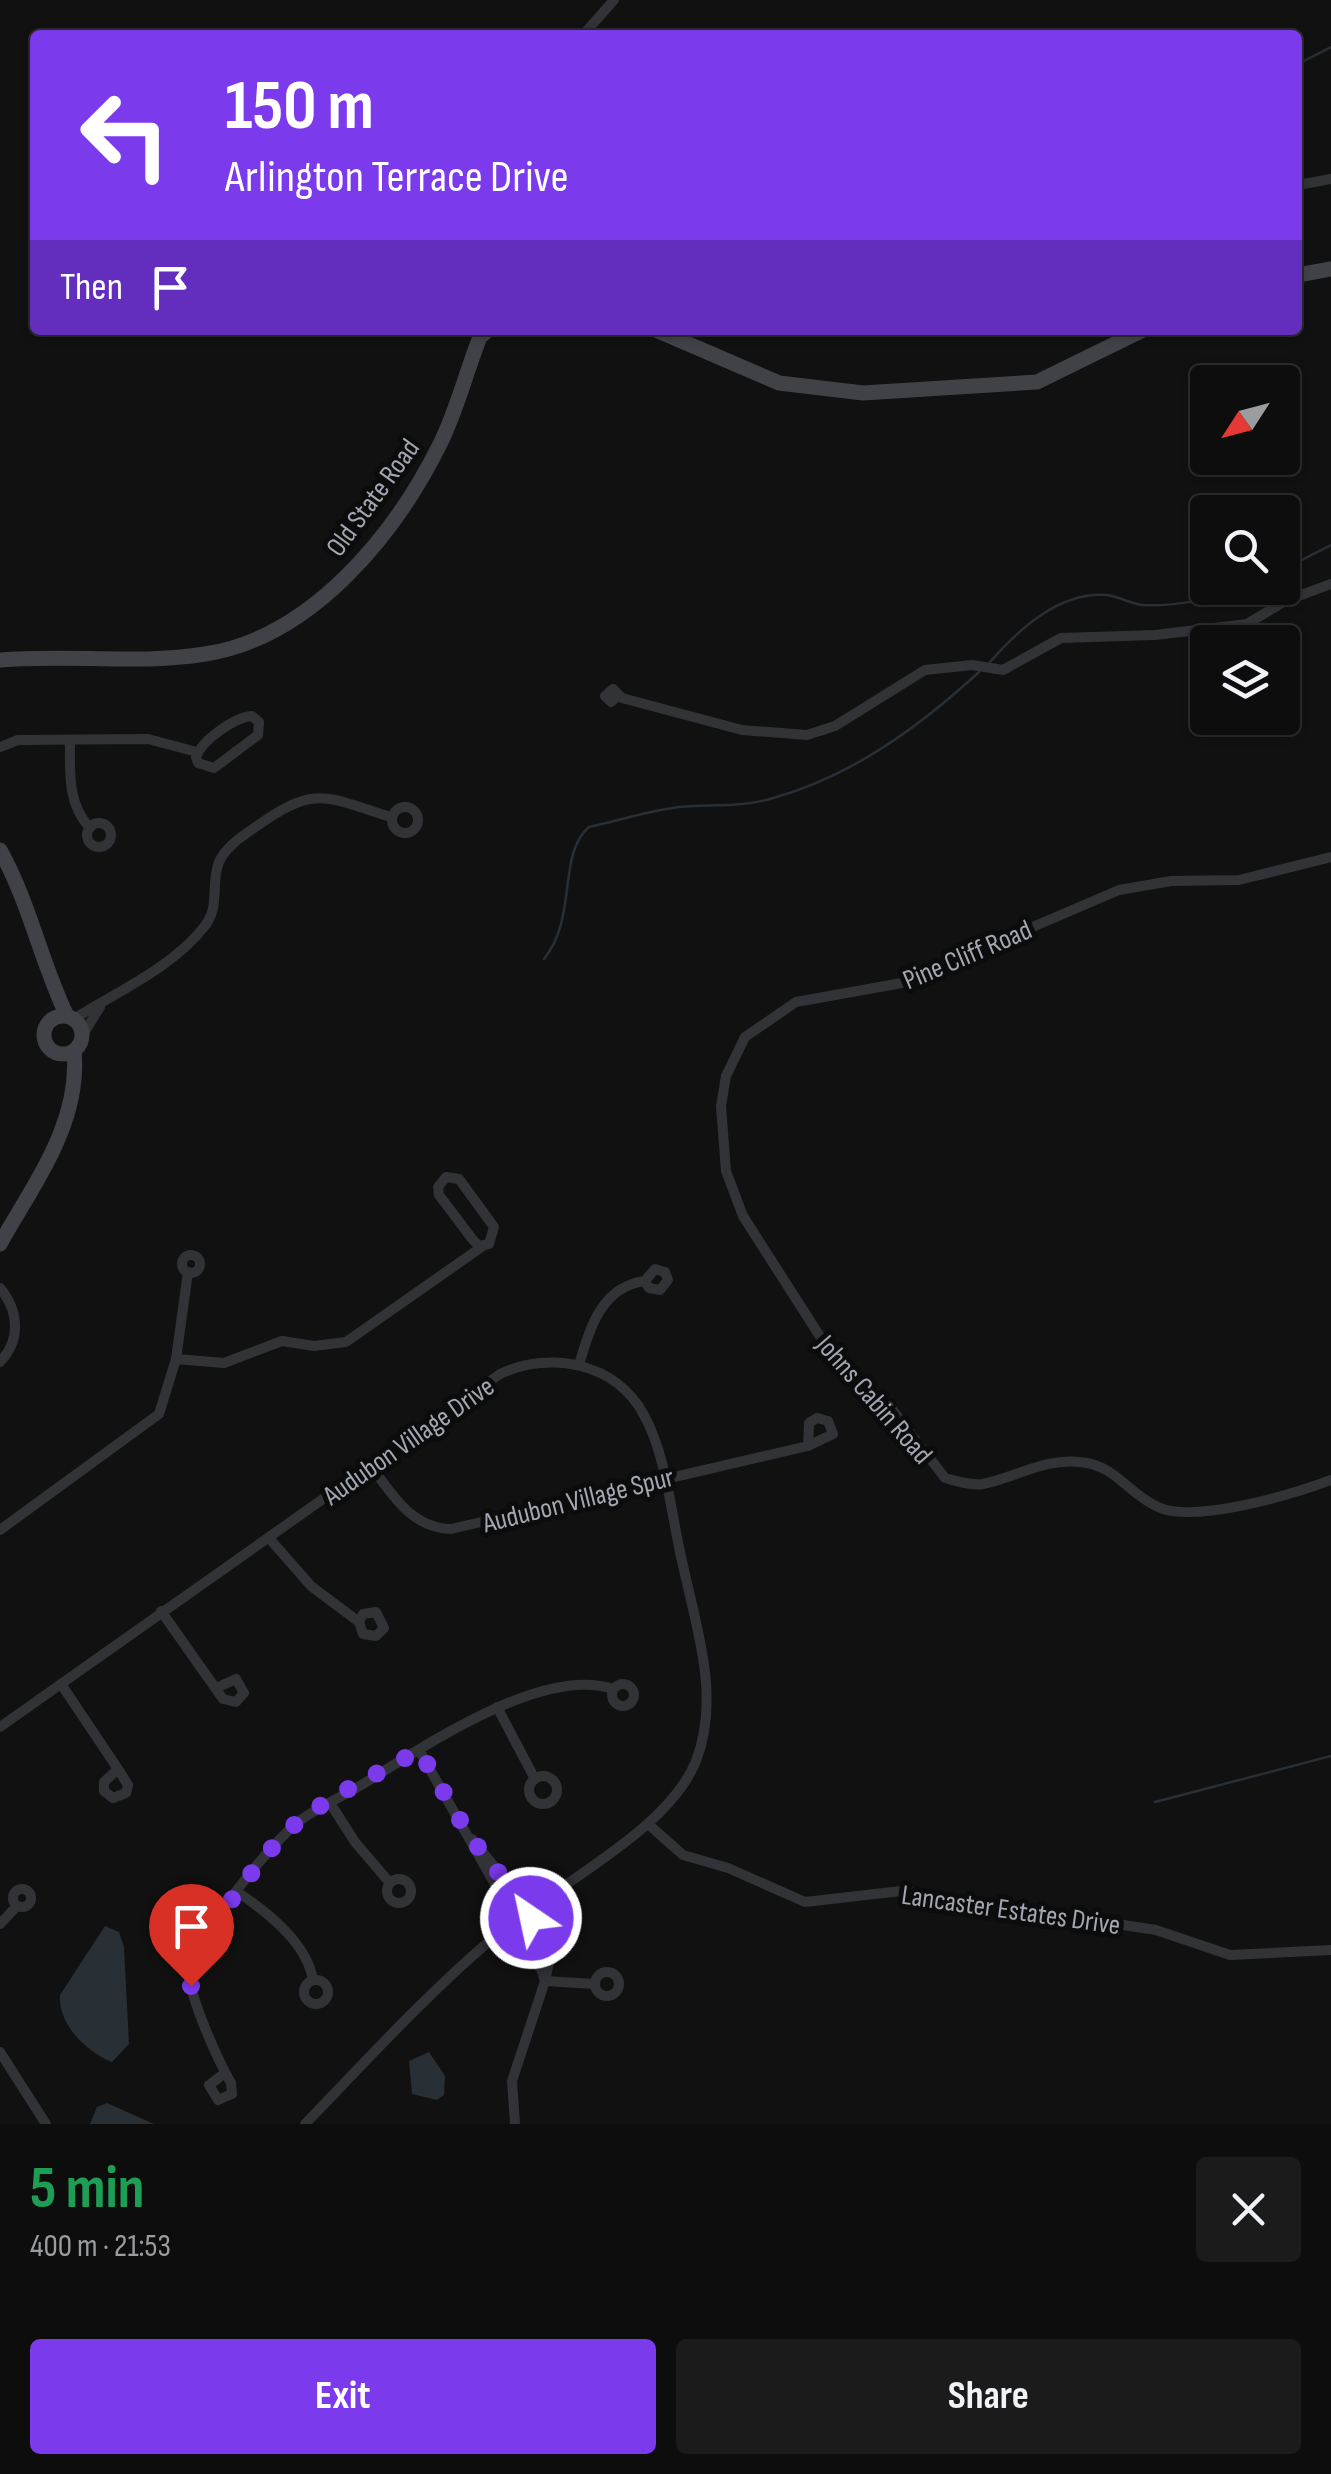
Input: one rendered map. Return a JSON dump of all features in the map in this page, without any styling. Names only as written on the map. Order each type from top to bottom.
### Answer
[{"type":"street","points":[[587,30],[614,0]]},
{"type":"street","points":[[1302,184],[1331,179]]},
{"type":"street","points":[[1302,274],[1331,269]]},
{"type":"street","name":"Old State Road","points":[[0,660],[205,654],[262,636],[309,607],[343,580],[375,544],[410,494],[439,446],[481,335]]},
{"type":"street","points":[[668,335],[779,382],[863,393],[1037,382],[1133,335]]},
{"type":"street","points":[[618,696],[718,726],[806,734],[835,726],[926,670],[972,665],[1003,670],[1061,638],[1155,635],[1247,624],[1284,602],[1331,584]]},
{"type":"street","points":[[243,717],[259,722],[258,735],[214,768],[202,766],[197,752],[243,717]]},
{"type":"street","points":[[0,747],[18,740],[148,739],[197,752]]},
{"type":"street","points":[[70,740],[71,788],[76,808],[90,828]]},
{"type":"street","points":[[70,1097],[55,1052],[44,1036],[65,1018],[100,1007],[196,936],[214,912],[217,867],[232,844],[289,804],[323,796],[391,817]]},
{"type":"street","points":[[0,850],[30,911],[46,970],[45,985],[78,1043]]},
{"type":"street","name":"Pine Cliff Road","points":[[726,1171],[721,1122],[726,1076],[745,1037],[779,1010],[816,996],[902,983],[1119,890],[1144,884],[1239,880],[1331,857]]},
{"type":"street","points":[[0,1244],[62,1134],[76,1086],[78,1043],[100,1007]]},
{"type":"street","points":[[55,1052],[78,1043]]},
{"type":"street","name":"Johns Cabin Road","points":[[726,1171],[755,1239],[828,1348],[892,1408],[946,1478],[985,1484],[1045,1462],[1077,1461],[1108,1468],[1155,1507],[1173,1512],[1242,1504],[1331,1480]]},
{"type":"street","points":[[176,1359],[224,1363],[282,1341],[314,1346],[346,1342],[493,1241],[494,1226],[458,1180],[446,1177],[438,1187],[439,1195],[472,1240],[483,1246]]},
{"type":"street","points":[[0,1530],[146,1428],[164,1405],[176,1359],[188,1272]]},
{"type":"street","points":[[579,1365],[590,1326],[602,1306],[633,1284],[645,1281]]},
{"type":"street","points":[[0,1288],[14,1311],[16,1330],[0,1362]]},
{"type":"street","name":"Audubon Village Drive","points":[[0,1727],[500,1374],[539,1360],[579,1365],[614,1380],[638,1405],[647,1420],[663,1478],[707,1686],[700,1746],[674,1797],[648,1824],[520,1910],[305,2124]]},
{"type":"street","name":"Audubon Village Spur","points":[[371,1466],[411,1515],[442,1528],[808,1446]]},
{"type":"street","points":[[268,1538],[310,1586],[358,1622]]},
{"type":"street","points":[[161,1610],[216,1688],[224,1699],[240,1700],[242,1684],[228,1679],[216,1688]]},
{"type":"street","points":[[61,1684],[126,1780],[123,1796],[113,1798],[106,1794],[104,1782],[118,1769]]},
{"type":"street","points":[[225,2073],[193,1994],[190,1972],[199,1946],[294,1825],[497,1707],[559,1690],[599,1685],[613,1689]]},
{"type":"street","points":[[497,1707],[535,1779]]},
{"type":"street","points":[[419,1750],[470,1837],[481,1866],[505,1902],[536,1921],[550,1958],[512,2081],[515,2124]]},
{"type":"street","points":[[330,1804],[354,1842],[390,1883]]},
{"type":"street","name":"Lancaster Estates Drive","points":[[648,1824],[684,1854],[728,1868],[804,1902],[901,1891],[1156,1930],[1230,1955],[1331,1950]]},
{"type":"street","points":[[238,1893],[266,1912],[297,1946],[314,1980]]},
{"type":"street","points":[[0,1924],[17,1906]]},
{"type":"street","points":[[520,1910],[544,1982]]},
{"type":"street","points":[[490,1940],[524,1952],[538,1967]]},
{"type":"street","points":[[544,1982],[594,1984]]},
{"type":"street","points":[[0,2052],[46,2124]]},
{"type":"shaded area","points":[[105,1926],[119,1932],[124,1947],[129,2044],[112,2062],[93,2052],[69,2027],[60,1995]]},
{"type":"shaded area","points":[[429,2052],[445,2076],[444,2095],[437,2100],[412,2094],[409,2061]]},
{"type":"shaded area","points":[[107,2103],[154,2124],[90,2124],[97,2107]]},
{"type":"waterway","points":[[1302,62],[1331,47]]},
{"type":"waterway","points":[[1300,561],[1331,545]]},
{"type":"waterway","points":[[990,662],[1041,615],[1072,600],[1106,595],[1138,604],[1190,601]]},
{"type":"waterway","points":[[544,959],[561,924],[573,853],[589,827],[668,809],[760,801],[828,778],[908,731],[979,672]]},
{"type":"waterway","points":[[1155,1802],[1331,1756]]},
{"type":"route","points":[[191,1986],[190,1972],[199,1946],[294,1825],[419,1750],[470,1837],[514,1892],[517,1908],[531,1918]]}]
